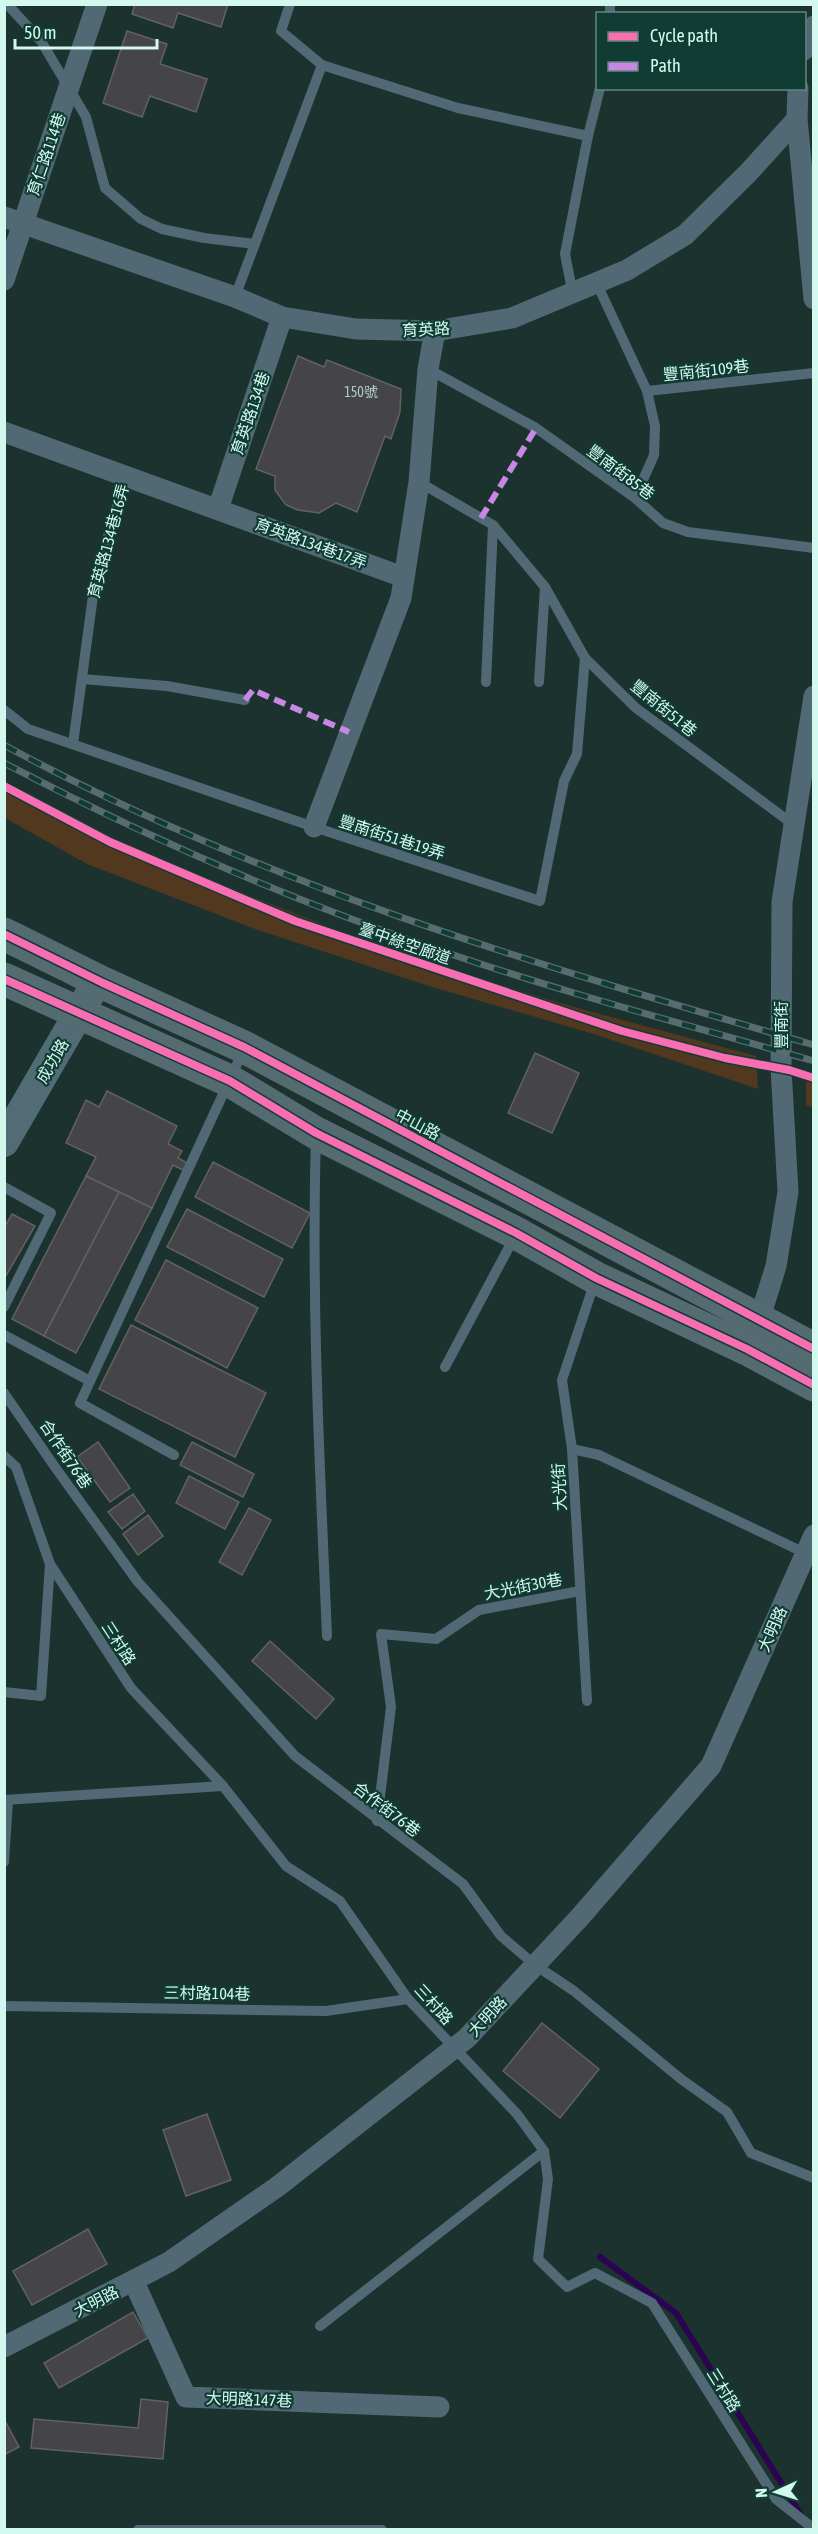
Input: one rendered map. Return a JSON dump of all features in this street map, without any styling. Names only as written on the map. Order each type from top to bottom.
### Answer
[{"type":"main road","name":"中山路","points":[[4,934],[244,1047],[753,1336],[813,1385]]},
{"type":"main road","name":"中山路","points":[[4,979],[230,1082],[316,1133],[516,1233],[596,1278],[753,1336],[813,1349]]},
{"type":"street","name":"育仁路114巷","points":[[4,280],[13,220],[69,86],[92,6]]},
{"type":"street","points":[[806,45],[813,26]]},
{"type":"street","points":[[798,90],[797,119],[813,299]]},
{"type":"street","name":"育英路","points":[[13,220],[235,297],[282,317],[356,329],[435,331],[512,318],[573,295],[627,270],[684,235],[748,173],[797,119]]},
{"type":"street","name":"育英路134巷","points":[[218,509],[282,317]]},
{"type":"street","points":[[314,827],[401,598],[419,482],[428,369],[435,331]]},
{"type":"street","name":"育英路134巷16弄","points":[[4,432],[218,509]]},
{"type":"street","name":"育英路134巷17弄","points":[[218,509],[403,577]]},
{"type":"street","name":"豐南街","points":[[753,1336],[776,1266],[788,1192],[781,1068],[782,902],[794,825],[810,754],[813,704]]},
{"type":"street","name":"成功路","points":[[4,1142],[98,980]]},
{"type":"street","name":"大明路","points":[[4,2347],[169,2262],[277,2187],[467,2038],[535,1965],[711,1766],[809,1545]]},
{"type":"street","name":"大明路147巷","points":[[134,2282],[186,2397],[439,2407]]},
{"type":"lane","points":[[7,4],[40,41],[69,86]]},
{"type":"lane","points":[[290,4],[281,31],[322,65],[458,108],[588,136]]},
{"type":"lane","points":[[235,297],[322,65]]},
{"type":"lane","name":"育仁路114巷","points":[[69,86],[86,117],[105,188],[141,219],[162,229],[204,238],[255,244]]},
{"type":"lane","points":[[573,295],[565,254],[600,90]]},
{"type":"lane","name":"豐南街109巷","points":[[597,284],[647,391],[813,373]]},
{"type":"lane","name":"豐南街85巷","points":[[428,369],[536,428],[635,498],[663,523],[688,532],[813,548]]},
{"type":"lane","points":[[635,498],[654,455],[655,426],[647,391]]},
{"type":"lane","name":"育英路134巷16弄","points":[[73,744],[95,581],[126,475]]},
{"type":"lane","name":"豐南街51巷","points":[[419,482],[493,525],[545,587],[585,658],[636,708],[794,825]]},
{"type":"lane","points":[[486,682],[493,525]]},
{"type":"lane","points":[[539,682],[545,587]]},
{"type":"lane","name":"豐南街51巷19弄","points":[[4,711],[28,729],[314,827],[540,901],[564,781],[577,754],[585,658]]},
{"type":"lane","points":[[82,679],[166,686],[245,700]]},
{"type":"lane","points":[[174,1455],[80,1403],[230,1082],[244,1047]]},
{"type":"lane","points":[[316,1133],[314,1191],[318,1423],[327,1636]]},
{"type":"lane","points":[[4,1187],[51,1213],[4,1307]]},
{"type":"lane","points":[[445,1367],[516,1233]]},
{"type":"lane","name":"大光街","points":[[587,1701],[572,1449],[562,1380],[596,1278]]},
{"type":"lane","points":[[4,1335],[90,1382]]},
{"type":"lane","name":"合作街76巷","points":[[4,1393],[138,1582],[295,1756],[377,1821],[463,1884],[501,1936],[535,1965],[574,1992],[681,2079],[727,2112],[751,2153],[813,2178]]},
{"type":"lane","points":[[572,1449],[599,1455],[809,1545]]},
{"type":"lane","name":"三村路","points":[[4,1456],[16,1467],[50,1564],[131,1688],[223,1786],[286,1866],[340,1901],[408,1999],[517,2114],[544,2151],[548,2179],[538,2259],[567,2287],[595,2273],[652,2303],[776,2499],[813,2529]]},
{"type":"lane","points":[[4,1692],[41,1696],[50,1564]]},
{"type":"lane","name":"大光街30巷","points":[[377,1821],[391,1707],[381,1634],[436,1639],[479,1610],[580,1591]]},
{"type":"lane","points":[[4,1862],[6,1801],[223,1786]]},
{"type":"lane","name":"三村路104巷","points":[[4,2006],[326,2012],[408,1999]]},
{"type":"lane","points":[[320,2326],[544,2151]]},
{"type":"lane","points":[[138,2529],[382,2529]]},
{"type":"shaded area","points":[[5,783],[68,818],[149,856],[396,953],[574,1007],[756,1056],[758,1089],[597,1035],[432,987],[255,929],[87,864],[5,818]]},
{"type":"shaded area","points":[[806,1070],[813,1072],[813,1108],[806,1105]]},
{"type":"building","points":[[135,4],[228,4],[221,27],[178,13],[173,28],[132,14]]},
{"type":"building","points":[[127,31],[167,44],[160,64],[207,79],[196,112],[150,96],[142,117],[103,103]]},
{"type":"building","points":[[298,356],[324,367],[327,360],[401,389],[400,412],[391,439],[385,436],[357,512],[336,503],[319,513],[298,510],[286,505],[275,490],[275,476],[256,469]]},
{"type":"building","points":[[535,1053],[579,1073],[552,1133],[508,1113]]},
{"type":"building","points":[[107,1091],[177,1126],[168,1144],[182,1151],[178,1158],[187,1163],[183,1170],[173,1165],[152,1208],[86,1176],[96,1157],[66,1143],[86,1100],[99,1107]]},
{"type":"building","points":[[213,1162],[310,1213],[292,1248],[195,1197]]},
{"type":"building","points":[[86,1176],[119,1192],[44,1336],[12,1319]]},
{"type":"building","points":[[119,1192],[152,1208],[76,1353],[44,1336]]},
{"type":"building","points":[[187,1209],[283,1259],[264,1297],[167,1247]]},
{"type":"building","points":[[12,1214],[35,1226],[4,1279],[4,1228]]},
{"type":"building","points":[[166,1260],[258,1308],[227,1368],[135,1320]]},
{"type":"building","points":[[131,1325],[266,1393],[235,1457],[99,1389]]},
{"type":"building","points":[[98,1442],[130,1488],[110,1502],[77,1457]]},
{"type":"building","points":[[192,1442],[254,1474],[243,1497],[180,1465]]},
{"type":"building","points":[[189,1476],[239,1502],[225,1529],[176,1503]]},
{"type":"building","points":[[133,1494],[145,1511],[122,1529],[108,1512]]},
{"type":"building","points":[[249,1508],[271,1520],[242,1575],[219,1562]]},
{"type":"building","points":[[148,1515],[163,1536],[138,1555],[123,1534]]},
{"type":"building","points":[[270,1641],[334,1699],[316,1719],[252,1661]]},
{"type":"building","points":[[542,2023],[599,2069],[560,2118],[503,2071]]},
{"type":"building","points":[[207,2114],[231,2180],[186,2196],[163,2130]]},
{"type":"building","points":[[88,2229],[107,2264],[32,2305],[13,2271]]},
{"type":"building","points":[[133,2312],[148,2338],[59,2388],[44,2363]]},
{"type":"building","points":[[141,2399],[168,2402],[163,2459],[31,2448],[34,2419],[138,2428]]},
{"type":"building","points":[[4,2419],[19,2447],[4,2455]]},
{"type":"waterway","points":[[600,2257],[676,2313],[801,2515]]},
{"type":"railway","points":[[4,745],[101,795],[299,880],[503,952],[814,1045]]},
{"type":"railway","points":[[4,763],[110,816],[217,865],[380,930],[530,980],[814,1061]]},
{"type":"marked path","points":[[481,518],[536,428]]},
{"type":"marked path","points":[[245,700],[253,690],[349,732]]},
{"type":"cycle path","name":"臺中綠空廊道","points":[[4,786],[110,842],[295,921],[622,1031],[725,1058],[789,1070],[814,1078]]},
{"type":"cycle path","points":[[4,934],[103,983],[244,1047],[814,1349]]},
{"type":"cycle path","points":[[4,979],[230,1081],[316,1133],[516,1233],[596,1278],[747,1349],[814,1385]]}]
